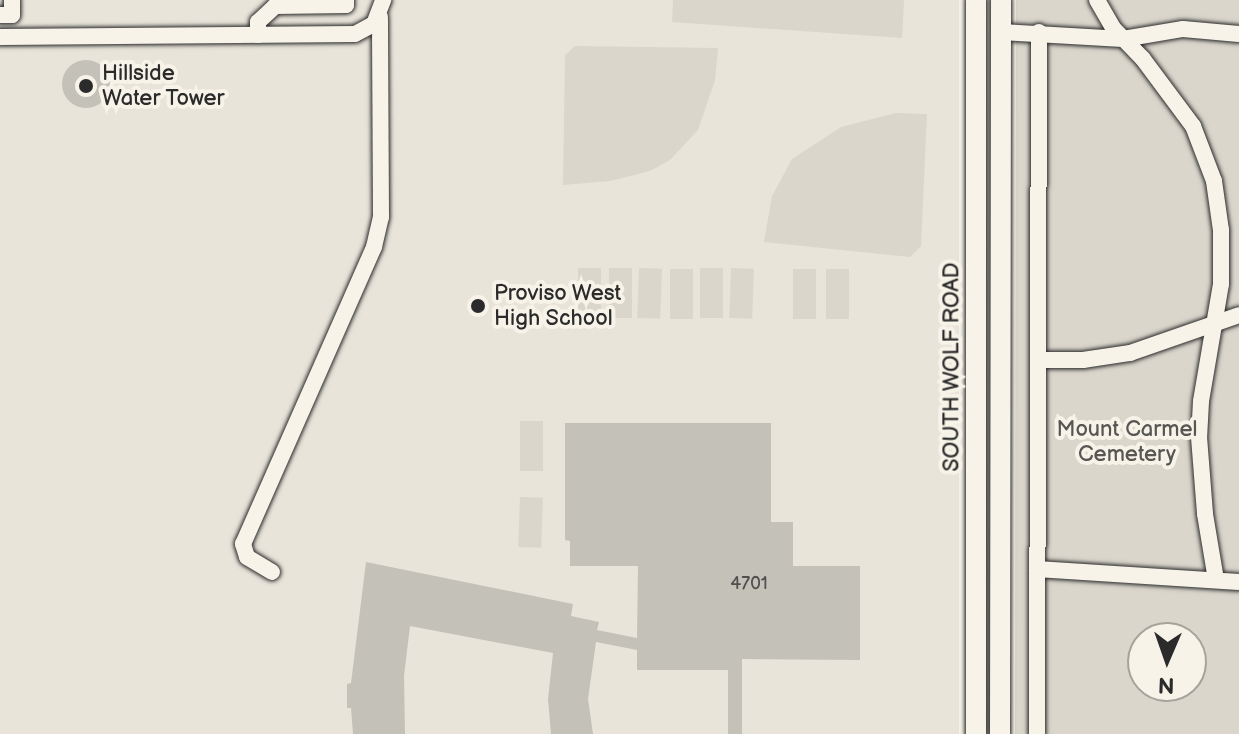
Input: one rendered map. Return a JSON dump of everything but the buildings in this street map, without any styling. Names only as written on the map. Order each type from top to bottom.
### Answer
[{"type":"main road","name":"SOUTH WOLF ROAD","points":[[976,0],[976,734]]},
{"type":"main road","points":[[1000,734],[1001,0]]},
{"type":"street","points":[[0,15],[12,15],[12,0]]},
{"type":"street","points":[[258,35],[258,22],[275,6],[346,5],[346,0]]},
{"type":"street","points":[[1097,0],[1123,39],[1184,113],[1206,153],[1221,230],[1217,322],[1201,401],[1199,437],[1205,514],[1216,580]]},
{"type":"street","points":[[0,37],[355,34],[366,30],[382,8]]},
{"type":"street","points":[[272,572],[247,557],[243,544],[374,247],[381,217],[382,8]]},
{"type":"street","points":[[1001,32],[1123,39],[1183,29],[1239,34]]},
{"type":"street","points":[[1037,734],[1039,32]]},
{"type":"street","points":[[1038,360],[1096,359],[1130,353],[1239,315]]},
{"type":"street","points":[[1037,569],[1239,582]]},
{"type":"shaded area","name":"Proviso West High School","points":[[0,0],[959,0],[959,734],[0,734]]},
{"type":"green space","points":[[673,0],[904,0],[902,38],[672,22]]},
{"type":"green space","name":"Mount Carmel Cemetery","points":[[1016,0],[1239,0],[1239,734],[1015,734]]},
{"type":"green space","points":[[575,46],[718,48],[715,80],[698,130],[670,160],[650,171],[610,181],[563,185],[565,55]]},
{"type":"green space","points":[[896,113],[927,114],[921,246],[910,257],[764,242],[772,196],[792,159],[841,127]]},
{"type":"green space","points":[[578,268],[601,268],[601,318],[578,318]]},
{"type":"green space","points":[[609,268],[632,268],[632,318],[609,318]]},
{"type":"green space","points":[[639,268],[662,269],[660,319],[637,318]]},
{"type":"green space","points":[[700,268],[723,268],[723,318],[700,318]]},
{"type":"green space","points":[[731,268],[754,269],[752,319],[729,318]]},
{"type":"green space","points":[[670,269],[693,269],[693,319],[670,319]]},
{"type":"green space","points":[[793,269],[816,269],[816,319],[793,319]]},
{"type":"green space","points":[[826,269],[849,269],[849,319],[826,319]]},
{"type":"green space","points":[[520,421],[543,421],[543,471],[520,471]]},
{"type":"green space","points":[[520,497],[543,498],[541,548],[518,547]]},
{"type":"place","name":"Hillside Water Tower","points":[[86,86]]},
{"type":"place","name":"Proviso West High School","points":[[478,306]]}]
